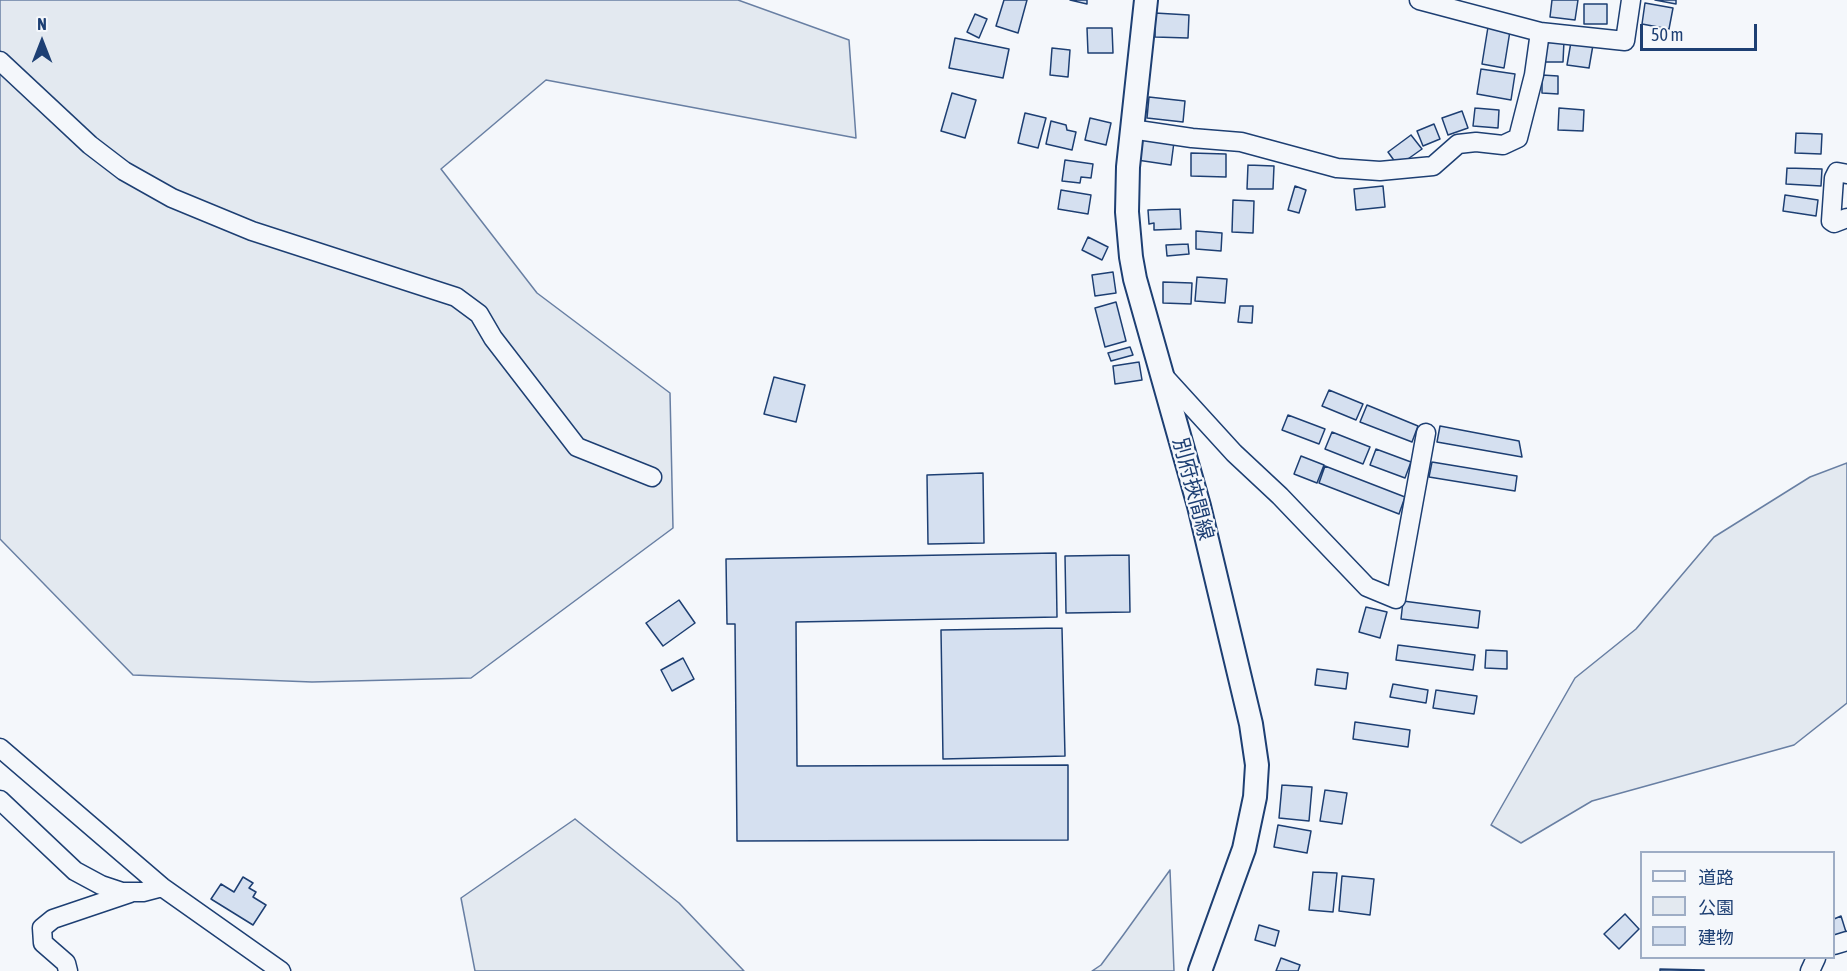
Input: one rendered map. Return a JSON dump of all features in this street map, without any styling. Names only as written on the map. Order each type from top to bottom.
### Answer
[{"type":"main road","name":"別府挾間線","points":[[1146,0],[1131,129],[1127,195],[1131,257],[1202,518],[1251,724],[1257,765],[1255,797],[1244,849],[1200,971]]},
{"type":"street","points":[[1419,0],[1540,32],[1625,41],[1631,0]]},
{"type":"street","points":[[1131,129],[1192,138],[1241,141],[1337,168],[1380,171],[1433,166],[1458,144],[1476,142],[1503,145],[1518,138],[1534,75],[1540,32]]},
{"type":"street","points":[[0,61],[90,145],[124,171],[172,198],[252,231],[456,297],[479,314],[493,338],[577,447],[652,477]]},
{"type":"street","points":[[1847,174],[1838,172],[1834,178],[1831,221],[1834,223],[1847,218]]},
{"type":"street","points":[[1161,373],[1234,453],[1280,496],[1367,587],[1396,599],[1426,433]]},
{"type":"street","points":[[0,748],[162,887],[281,971]]},
{"type":"street","points":[[0,800],[75,871],[101,885],[122,892],[132,892]]},
{"type":"street","points":[[68,971],[66,963],[43,943],[42,928],[52,919],[132,892],[162,887]]},
{"type":"green space","points":[[0,0],[738,0],[849,40],[856,138],[546,80],[441,169],[537,293],[670,393],[673,528],[471,678],[312,682],[133,675],[0,539]]},
{"type":"green space","points":[[1847,463],[1847,703],[1794,745],[1592,801],[1521,843],[1491,825],[1575,678],[1636,629],[1714,537],[1810,477]]},
{"type":"green space","points":[[575,819],[679,903],[744,971],[475,971],[461,898]]},
{"type":"green space","points":[[1170,870],[1174,971],[1092,971],[1101,965]]},
{"type":"building","points":[[1004,0],[1027,0],[1018,33],[996,26]]},
{"type":"building","points":[[1070,0],[1087,0],[1087,4]]},
{"type":"building","points":[[1552,0],[1578,0],[1575,20],[1550,17]]},
{"type":"building","points":[[1655,0],[1676,0],[1676,4]]},
{"type":"building","points":[[1645,3],[1673,8],[1669,29],[1642,24]]},
{"type":"building","points":[[1584,4],[1607,4],[1607,24],[1584,24]]},
{"type":"building","points":[[1155,13],[1189,15],[1188,38],[1155,37]]},
{"type":"building","points":[[975,14],[987,19],[979,38],[967,32]]},
{"type":"building","points":[[1488,27],[1510,31],[1504,68],[1482,64]]},
{"type":"building","points":[[1087,28],[1112,28],[1113,53],[1088,53]]},
{"type":"building","points":[[955,38],[1009,49],[1003,78],[949,68]]},
{"type":"building","points":[[1545,41],[1564,41],[1563,62],[1545,62]]},
{"type":"building","points":[[1571,42],[1593,45],[1589,68],[1567,65]]},
{"type":"building","points":[[1052,48],[1070,50],[1068,77],[1050,75]]},
{"type":"building","points":[[1481,69],[1515,74],[1511,100],[1477,94]]},
{"type":"building","points":[[1542,75],[1558,76],[1558,94],[1542,93]]},
{"type":"building","points":[[952,93],[976,100],[965,138],[941,131]]},
{"type":"building","points":[[1149,97],[1185,101],[1183,122],[1147,118]]},
{"type":"building","points":[[1475,108],[1499,110],[1498,128],[1473,126]]},
{"type":"building","points":[[1559,108],[1584,110],[1583,131],[1558,130]]},
{"type":"building","points":[[1462,111],[1468,128],[1448,135],[1442,118]]},
{"type":"building","points":[[1025,113],[1046,118],[1038,148],[1018,143]]},
{"type":"building","points":[[1090,118],[1111,123],[1106,145],[1085,140]]},
{"type":"building","points":[[1051,121],[1066,125],[1067,130],[1076,132],[1072,150],[1046,144]]},
{"type":"building","points":[[1434,124],[1440,139],[1423,146],[1417,131]]},
{"type":"building","points":[[1796,133],[1822,134],[1821,154],[1795,153]]},
{"type":"building","points":[[1411,135],[1422,149],[1398,166],[1388,152]]},
{"type":"building","points":[[1141,137],[1174,142],[1171,165],[1137,160]]},
{"type":"building","points":[[1191,153],[1226,154],[1226,177],[1191,176]]},
{"type":"building","points":[[1065,160],[1093,164],[1091,178],[1081,177],[1080,183],[1062,181]]},
{"type":"building","points":[[1248,165],[1274,166],[1273,189],[1247,189]]},
{"type":"building","points":[[1787,168],[1822,169],[1821,186],[1786,184]]},
{"type":"building","points":[[1295,186],[1306,190],[1299,213],[1288,210]]},
{"type":"building","points":[[1383,186],[1385,207],[1356,210],[1354,189]]},
{"type":"building","points":[[1061,190],[1091,195],[1088,214],[1058,209]]},
{"type":"building","points":[[1785,195],[1818,200],[1816,216],[1783,211]]},
{"type":"building","points":[[1233,200],[1254,201],[1253,233],[1232,232]]},
{"type":"building","points":[[1180,209],[1181,229],[1154,230],[1154,223],[1149,224],[1148,210]]},
{"type":"building","points":[[1196,231],[1222,233],[1221,251],[1196,249]]},
{"type":"building","points":[[1088,237],[1108,247],[1102,260],[1082,250]]},
{"type":"building","points":[[1188,244],[1189,254],[1167,256],[1166,245]]},
{"type":"building","points":[[1113,272],[1116,293],[1095,296],[1092,275]]},
{"type":"building","points":[[1197,277],[1227,279],[1225,303],[1195,301]]},
{"type":"building","points":[[1163,282],[1192,283],[1191,304],[1163,303]]},
{"type":"building","points":[[1116,302],[1126,341],[1105,347],[1095,308]]},
{"type":"building","points":[[1240,306],[1253,306],[1252,323],[1238,322]]},
{"type":"building","points":[[1130,347],[1133,355],[1111,361],[1108,353]]},
{"type":"building","points":[[1139,362],[1142,380],[1115,384],[1113,366]]},
{"type":"building","points":[[774,377],[805,385],[796,422],[764,414]]},
{"type":"building","points":[[1329,390],[1363,404],[1356,420],[1322,406]]},
{"type":"building","points":[[1367,405],[1418,426],[1412,442],[1360,422]]},
{"type":"building","points":[[1288,415],[1325,429],[1319,444],[1282,430]]},
{"type":"building","points":[[1440,426],[1519,441],[1522,457],[1437,442]]},
{"type":"building","points":[[1332,432],[1370,447],[1363,464],[1325,449]]},
{"type":"building","points":[[1376,449],[1411,462],[1405,478],[1370,465]]},
{"type":"building","points":[[1301,456],[1324,465],[1317,483],[1294,474]]},
{"type":"building","points":[[1432,462],[1517,476],[1515,491],[1429,477]]},
{"type":"building","points":[[1325,466],[1405,497],[1399,514],[1319,483]]},
{"type":"building","points":[[983,473],[984,543],[928,544],[927,475]]},
{"type":"building","points":[[1056,553],[1057,617],[796,622],[797,766],[1068,765],[1068,840],[737,841],[735,624],[727,624],[726,559]]},
{"type":"building","points":[[1129,555],[1130,612],[1066,613],[1065,556]]},
{"type":"building","points":[[679,600],[695,623],[663,646],[646,623]]},
{"type":"building","points":[[1403,601],[1480,611],[1478,628],[1401,619]]},
{"type":"building","points":[[1366,607],[1387,612],[1380,638],[1359,632]]},
{"type":"building","points":[[1062,628],[1065,756],[943,759],[941,630]]},
{"type":"building","points":[[1398,645],[1475,655],[1473,670],[1396,660]]},
{"type":"building","points":[[1486,650],[1507,651],[1507,669],[1485,668]]},
{"type":"building","points":[[683,658],[694,679],[672,691],[661,670]]},
{"type":"building","points":[[1317,669],[1348,673],[1346,689],[1315,685]]},
{"type":"building","points":[[1393,684],[1428,690],[1426,703],[1390,697]]},
{"type":"building","points":[[1436,690],[1477,696],[1474,714],[1433,708]]},
{"type":"building","points":[[1355,722],[1410,730],[1408,747],[1353,739]]},
{"type":"building","points":[[1282,785],[1312,787],[1309,821],[1279,818]]},
{"type":"building","points":[[1325,790],[1347,793],[1342,824],[1320,821]]},
{"type":"building","points":[[1278,825],[1311,831],[1307,853],[1274,847]]},
{"type":"building","points":[[1313,872],[1337,873],[1333,912],[1309,910]]},
{"type":"building","points":[[1342,876],[1374,879],[1370,915],[1339,911]]},
{"type":"building","points":[[243,877],[253,883],[249,888],[256,892],[253,897],[266,905],[253,925],[211,899],[221,884],[234,892]]},
{"type":"building","points":[[1625,914],[1639,929],[1619,949],[1604,934]]},
{"type":"building","points":[[1841,916],[1846,932],[1835,936],[1835,919]]},
{"type":"building","points":[[1259,925],[1279,931],[1275,946],[1255,940]]},
{"type":"building","points":[[1281,958],[1300,965],[1298,971],[1276,971]]},
{"type":"building","points":[[1660,969],[1704,970],[1704,971],[1660,971]]}]
